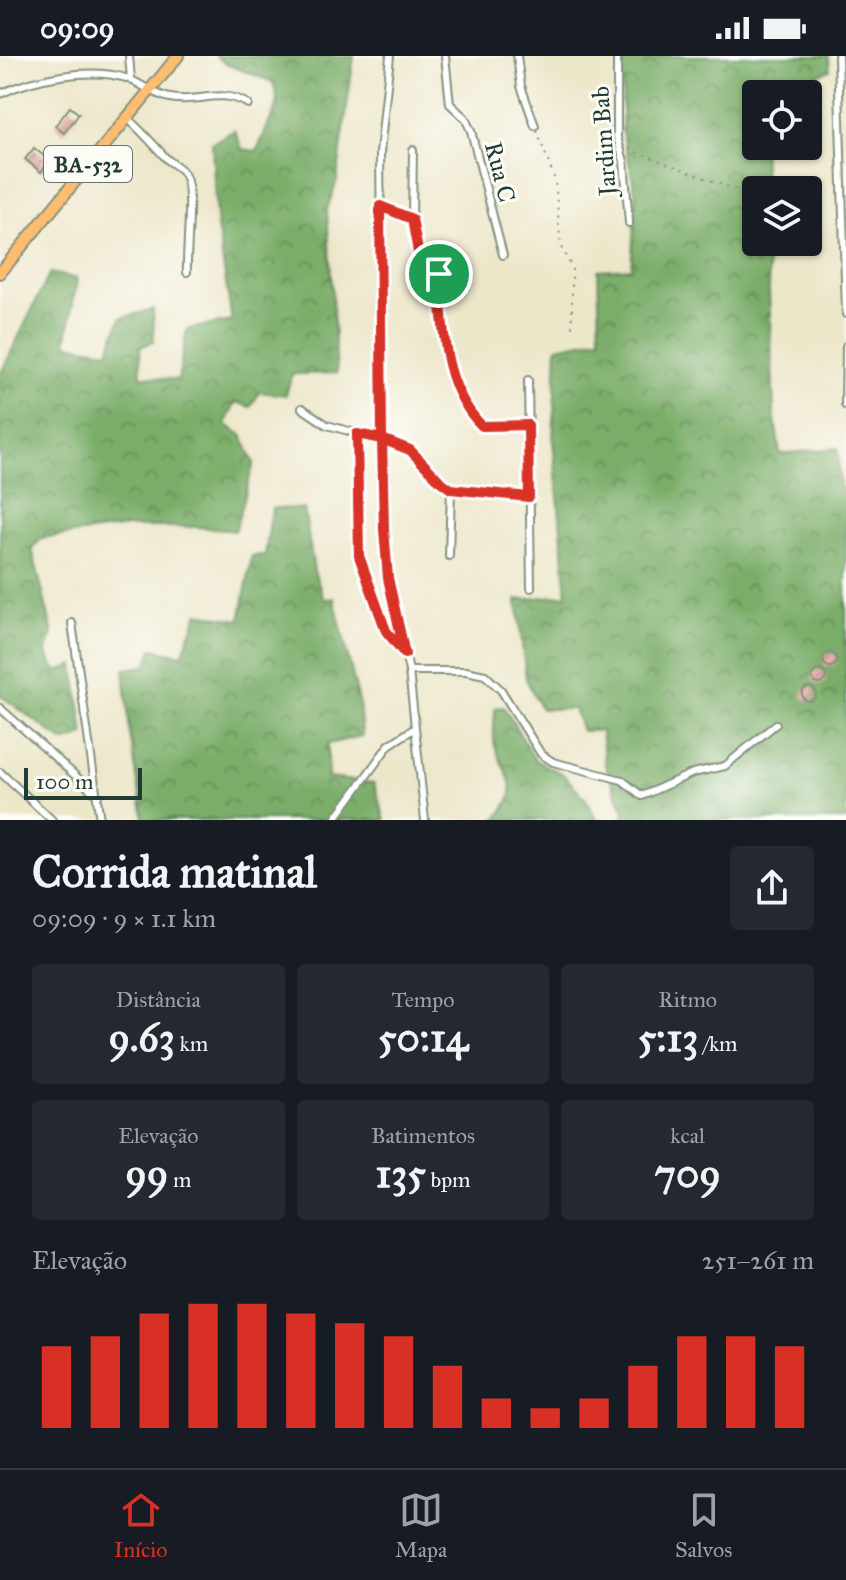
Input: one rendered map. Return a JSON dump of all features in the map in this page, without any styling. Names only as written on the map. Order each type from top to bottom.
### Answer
[{"type":"main road","name":"BA-532","points":[[0,273],[178,56]]},
{"type":"street","points":[[129,56],[131,79]]},
{"type":"street","points":[[390,56],[381,145],[380,206],[384,529],[388,578],[409,671],[425,820]]},
{"type":"street","name":"Rua C","points":[[445,56],[450,104],[465,118],[471,131],[503,255]]},
{"type":"street","name":"Rua C","points":[[517,56],[521,86],[535,126]]},
{"type":"street","name":"Jardim Bab","points":[[617,56],[617,128],[624,161],[629,223]]},
{"type":"street","points":[[838,56],[846,314]]},
{"type":"street","points":[[0,94],[31,82],[101,73],[131,79],[168,98],[230,96],[248,104]]},
{"type":"street","points":[[126,117],[156,144],[165,157],[176,163],[186,178],[189,194],[187,272]]},
{"type":"street","points":[[413,150],[412,219],[419,257],[439,274],[444,349],[467,411],[482,426],[528,425]]},
{"type":"street","points":[[380,206],[412,219]]},
{"type":"street","points":[[845,405],[846,346]]},
{"type":"street","points":[[528,380],[531,588]]},
{"type":"street","points":[[302,408],[327,425],[382,439],[410,450],[451,489],[529,497]]},
{"type":"street","points":[[357,434],[359,556],[386,631],[405,654]]},
{"type":"street","points":[[449,556],[451,489]]},
{"type":"street","points":[[72,623],[100,820]]},
{"type":"street","points":[[409,671],[466,671],[485,675],[501,690],[541,754],[553,762],[622,780],[642,796],[693,773],[725,766],[776,724]]},
{"type":"street","points":[[0,708],[98,796]]},
{"type":"street","points":[[334,820],[389,745],[415,728]]},
{"type":"street","points":[[0,772],[52,820]]},
{"type":"path","points":[[535,126],[555,180],[561,247],[572,268],[572,332]]},
{"type":"path","points":[[620,146],[742,192]]},
{"type":"green space","points":[[216,56],[354,56],[337,180],[327,210],[337,373],[292,374],[286,395],[259,392],[251,407],[236,402],[225,424],[242,435],[254,463],[235,531],[197,527],[128,527],[42,538],[32,549],[53,634],[46,652],[56,672],[74,665],[84,735],[64,742],[0,695],[0,375],[50,273],[77,279],[66,344],[108,351],[121,318],[153,309],[154,341],[140,347],[141,376],[178,380],[187,329],[232,321],[216,219],[212,143],[235,130],[242,149],[257,151],[278,102],[273,82],[226,64]]},
{"type":"green space","points":[[623,56],[829,56],[830,70],[805,80],[742,80],[742,160],[764,160],[764,176],[742,176],[742,256],[768,256],[774,412],[780,454],[838,448],[840,488],[846,488],[846,820],[618,820],[625,815],[605,765],[601,731],[582,731],[574,709],[541,709],[526,679],[517,600],[567,595],[553,440],[557,347],[600,338],[598,270],[631,268],[636,195],[622,131]]},
{"type":"green space","points":[[272,508],[304,509],[314,571],[324,599],[334,598],[359,702],[362,736],[328,744],[328,778],[374,783],[385,820],[144,820],[130,734],[124,669],[146,666],[152,649],[182,655],[198,613],[240,620],[252,556],[265,555]]},
{"type":"green space","points":[[504,707],[535,760],[563,774],[586,799],[597,820],[495,820],[509,800],[511,791],[494,737],[495,708]]},
{"type":"building","points":[[70,107],[79,114],[64,133],[55,126]]},
{"type":"building","points":[[34,148],[50,161],[41,172],[25,159]]},
{"type":"building","points":[[830,653],[837,660],[830,667],[823,660]]},
{"type":"building","points":[[819,670],[826,677],[819,684],[812,677]]},
{"type":"building","points":[[809,687],[816,694],[809,701],[802,694]]},
{"type":"route","points":[[439,274],[419,257],[412,219],[380,206],[382,439],[357,434],[357,540],[377,610],[386,631],[405,654],[388,578],[382,439],[410,450],[451,489],[529,497],[528,425],[482,426],[467,411],[444,349],[439,274]]}]
